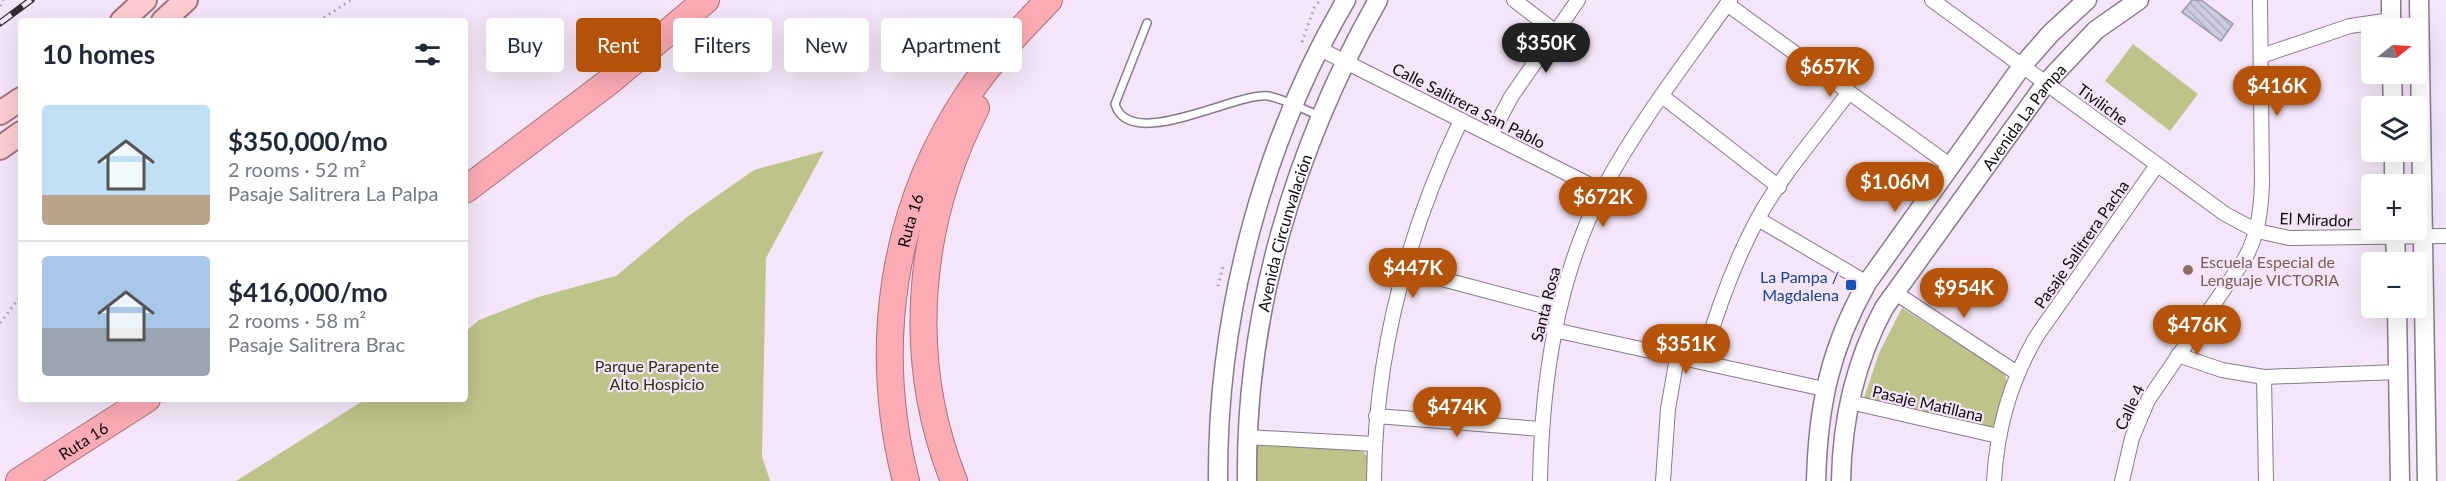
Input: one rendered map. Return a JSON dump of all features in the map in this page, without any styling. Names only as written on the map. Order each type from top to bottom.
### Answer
[{"type":"highway","points":[[468,188],[610,81],[706,0]]},
{"type":"highway","name":"Ruta 16","points":[[906,481],[894,423],[888,362],[892,302],[903,240],[924,177],[952,120],[986,69],[1049,0]]},
{"type":"highway","points":[[954,481],[938,438],[926,381],[922,323],[928,257],[939,207],[958,148],[989,83],[1027,23]]},
{"type":"highway","name":"Ruta 16","points":[[19,481],[142,402]]},
{"type":"main road","points":[[125,18],[145,0]]},
{"type":"main road","points":[[166,18],[186,0]]},
{"type":"main road","points":[[0,113],[18,101]]},
{"type":"main road","points":[[0,148],[18,135]]},
{"type":"street","name":"Avenida Circunvalación","points":[[1218,481],[1221,398],[1238,286],[1263,190],[1294,106],[1346,0]]},
{"type":"street","name":"Avenida Circunvalación","points":[[1247,481],[1246,437],[1256,346],[1274,258],[1297,177],[1321,116],[1345,62],[1378,0]]},
{"type":"street","points":[[1514,0],[1556,32]]},
{"type":"street","points":[[1491,135],[1511,97],[1578,0]]},
{"type":"street","name":"Tiviliche","points":[[1932,0],[2225,214],[2257,231]]},
{"type":"street","name":"Avenida La Pampa","points":[[1816,481],[1817,446],[1824,389],[1842,332],[1868,283],[2022,66],[2051,33],[2087,0]]},
{"type":"street","name":"Avenida La Pampa","points":[[1841,481],[1845,428],[1850,402],[1867,343],[1894,292],[2046,83],[2096,30],[2139,0]]},
{"type":"street","name":"Calle 4","points":[[2122,481],[2139,419],[2158,383],[2244,260],[2257,231],[2262,183],[2260,0]]},
{"type":"street","points":[[2391,0],[2391,18]]},
{"type":"street","points":[[2418,0],[2422,174]]},
{"type":"street","points":[[1729,2],[1951,166]]},
{"type":"street","name":"Santa Rosa","points":[[1540,481],[1541,429],[1554,330],[1577,251],[1602,191],[1639,129],[1729,2]]},
{"type":"street","points":[[2260,56],[2349,26],[2361,25]]},
{"type":"street","name":"Calle Salitrera San Pablo","points":[[1320,49],[1602,191]]},
{"type":"street","points":[[1702,362],[1727,284],[1758,219],[1849,92]]},
{"type":"street","points":[[1662,96],[1779,187]]},
{"type":"street","points":[[1374,481],[1376,416],[1387,340],[1404,269],[1430,190],[1461,120]]},
{"type":"street","name":"Pasaje Salitrera Pacha","points":[[1994,481],[1998,436],[2017,373],[2036,337],[2157,165]]},
{"type":"street","points":[[1758,219],[1868,283]]},
{"type":"street","name":"El Mirador","points":[[2257,231],[2289,238],[2361,235]]},
{"type":"street","name":"El Mirador","points":[[2427,237],[2446,236]]},
{"type":"street","points":[[2423,240],[2427,481]]},
{"type":"street","points":[[1404,269],[1559,309]]},
{"type":"street","points":[[1894,292],[2017,373]]},
{"type":"street","points":[[2397,318],[2400,481]]},
{"type":"street","points":[[1554,330],[1824,389]]},
{"type":"street","points":[[2178,355],[2222,370],[2264,377],[2398,372]]},
{"type":"street","points":[[1663,481],[1668,409],[1677,357]]},
{"type":"street","points":[[2264,377],[2266,481]]},
{"type":"street","name":"Pasaje Matillana","points":[[1850,402],[1998,436]]},
{"type":"street","points":[[1376,416],[1541,429]]},
{"type":"street","points":[[1246,437],[1374,444]]},
{"type":"lane","points":[[1148,23],[1115,104],[1117,111],[1133,123],[1144,124],[1206,112],[1256,97],[1269,96],[1321,116]]},
{"type":"path","points":[[0,6],[3,0]]},
{"type":"path","points":[[324,18],[351,0]]},
{"type":"path","points":[[0,324],[18,300]]},
{"type":"green space","points":[[2133,44],[2198,94],[2170,131],[2105,81]]},
{"type":"green space","name":"Parque Parapente Alto Hospicio","points":[[824,151],[766,258],[762,456],[770,481],[236,481],[361,402],[468,402],[468,329],[479,320],[538,297],[616,276],[687,217],[754,170]]},
{"type":"green space","points":[[1902,308],[2005,373],[2007,385],[1996,424],[1990,428],[1864,398],[1879,353]]},
{"type":"green space","points":[[1261,442],[1361,449],[1367,456],[1368,481],[1255,481],[1255,447]]},
{"type":"building","points":[[2192,0],[2201,0],[2233,24],[2221,41],[2182,12]]},
{"type":"railway","points":[[0,23],[31,0]]},
{"type":"place","name":"Escuela Especial de Lenguaje VICTORIA","points":[[2188,270]]},
{"type":"place","name":"La Pampa / Magdalena","points":[[1851,285]]}]
